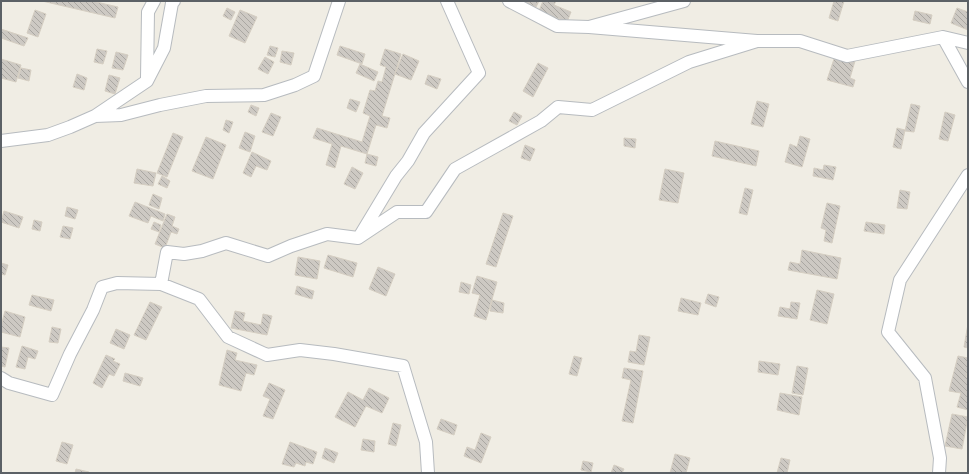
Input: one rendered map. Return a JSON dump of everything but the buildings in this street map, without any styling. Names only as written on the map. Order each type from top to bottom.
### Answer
[{"type":"street","points":[[147,81],[148,12],[154,1]]},
{"type":"street","points":[[1,141],[48,135],[70,127],[95,116],[147,81],[164,48],[172,3],[174,1]]},
{"type":"street","points":[[95,116],[121,115],[160,104],[206,96],[264,95],[295,85],[314,76],[339,1]]},
{"type":"street","points":[[358,238],[396,176],[408,161],[424,133],[479,73],[448,1]]},
{"type":"street","points":[[509,1],[557,26],[589,26],[757,41],[800,41],[847,56],[943,37],[968,43]]},
{"type":"street","points":[[589,26],[684,1]]},
{"type":"street","points":[[943,37],[968,82]]},
{"type":"street","points":[[161,284],[167,252],[184,254],[202,251],[226,243],[268,256],[291,246],[327,234],[358,238],[397,212],[426,212],[454,169],[541,121],[558,107],[592,110],[689,62],[757,41]]},
{"type":"street","points":[[939,473],[940,458],[925,378],[888,332],[900,280],[968,175]]},
{"type":"street","points":[[1,378],[9,383],[52,395],[102,288],[117,283],[161,284],[199,299],[228,337],[267,355],[300,350],[334,354],[403,366],[426,442],[428,473]]}]
